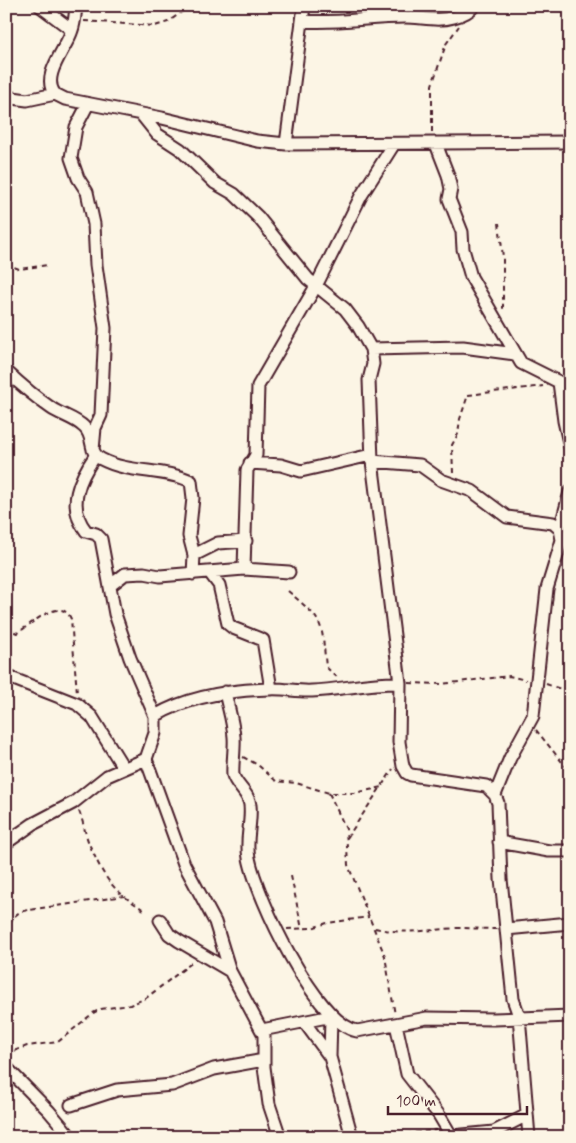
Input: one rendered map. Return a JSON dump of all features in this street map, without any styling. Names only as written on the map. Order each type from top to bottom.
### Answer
[{"type":"street","points":[[40,6],[73,25]]},
{"type":"street","points":[[76,6],[73,25],[54,67],[51,88],[55,94],[65,99],[141,114],[257,141],[286,144],[570,142]]},
{"type":"street","points":[[286,144],[304,6]]},
{"type":"street","points":[[302,22],[329,24],[352,19],[407,17],[434,20],[454,17],[472,9]]},
{"type":"street","points":[[6,97],[27,100],[55,94]]},
{"type":"street","points":[[88,104],[76,127],[71,158],[78,178],[87,192],[94,224],[96,265],[105,328],[101,415],[94,432],[94,453],[83,474],[75,502],[84,529],[100,537],[118,623],[130,658],[155,716],[155,732],[146,759],[184,864],[215,922],[230,971],[262,1030],[265,1041],[264,1060],[269,1104],[280,1137]]},
{"type":"street","points":[[141,114],[157,134],[180,149],[215,183],[234,194],[258,217],[308,279],[345,308],[371,349],[373,364],[369,380],[372,458],[400,683],[401,751],[405,770],[411,775],[486,786],[495,795],[498,803],[499,842],[514,1007],[520,1016],[527,1137]]},
{"type":"street","points":[[244,569],[247,470],[256,455],[258,386],[316,286],[361,196],[394,144]]},
{"type":"street","points":[[434,144],[448,175],[451,189],[449,199],[462,232],[463,250],[471,277],[505,332],[515,354],[526,366],[559,382],[570,447]]},
{"type":"street","points":[[371,349],[464,347],[515,354]]},
{"type":"street","points":[[6,371],[19,384],[52,408],[84,427],[89,432],[94,453],[107,462],[133,469],[162,472],[191,481],[193,498],[189,536],[194,555],[193,574]]},
{"type":"street","points":[[250,463],[281,465],[301,471],[372,458],[420,465],[454,485],[472,491],[506,517],[553,523],[564,537]]},
{"type":"street","points":[[495,795],[510,758],[533,716],[547,589],[564,537],[570,492]]},
{"type":"street","points":[[194,555],[218,543],[246,541]]},
{"type":"street","points":[[111,585],[125,574],[144,573],[160,576],[244,569],[289,572]]},
{"type":"street","points":[[210,573],[219,585],[228,624],[233,628],[263,640],[271,689]]},
{"type":"street","points":[[6,676],[77,704],[92,717],[123,767]]},
{"type":"street","points":[[155,716],[170,707],[225,692],[271,689],[311,691],[349,686],[400,683]]},
{"type":"street","points":[[225,692],[234,735],[234,776],[250,802],[247,842],[249,859],[275,927],[308,985],[331,1017],[351,1030],[358,1031],[427,1018],[494,1019],[520,1016],[570,1016]]},
{"type":"street","points":[[6,843],[33,824],[75,802],[85,791],[123,767],[146,759]]},
{"type":"street","points":[[499,842],[549,851],[570,851]]},
{"type":"street","points":[[160,920],[169,934],[230,971]]},
{"type":"street","points":[[506,929],[570,923]]},
{"type":"street","points":[[262,1030],[331,1017]]},
{"type":"street","points":[[331,1017],[330,1057],[352,1136]]},
{"type":"street","points":[[306,1023],[330,1057]]},
{"type":"street","points":[[396,1024],[407,1074],[451,1134],[486,1133],[512,1124],[527,1115]]},
{"type":"street","points":[[71,1105],[118,1090],[172,1085],[214,1069],[264,1060]]},
{"type":"street","points":[[6,1067],[49,1111],[71,1137]]},
{"type":"street","points":[[512,1124],[527,1137]]},
{"type":"path","points":[[73,25],[155,26],[168,22],[187,8],[212,6]]},
{"type":"path","points":[[249,6],[256,8]]},
{"type":"path","points":[[434,144],[432,85],[446,44],[472,9]]},
{"type":"path","points":[[499,223],[502,243],[503,315]]},
{"type":"path","points":[[6,264],[19,269],[48,265]]},
{"type":"path","points":[[454,485],[452,444],[458,434],[460,419],[468,395],[544,386]]},
{"type":"path","points":[[288,591],[316,616],[322,627],[326,667],[349,686]]},
{"type":"path","points":[[6,628],[17,633],[51,610],[63,610],[69,613],[77,704]]},
{"type":"path","points":[[400,683],[441,684],[509,676],[570,692]]},
{"type":"path","points":[[530,723],[570,772]]},
{"type":"path","points":[[348,838],[383,786],[401,751]]},
{"type":"path","points":[[234,752],[258,765],[276,781],[296,783],[329,793],[356,793],[383,786]]},
{"type":"path","points":[[329,793],[344,823],[348,838],[348,865],[386,956],[396,1024]]},
{"type":"path","points":[[75,802],[84,822],[90,847],[107,881],[144,910]]},
{"type":"path","points":[[291,876],[302,929]]},
{"type":"path","points":[[6,941],[10,922],[15,914],[22,911],[124,896]]},
{"type":"path","points":[[275,927],[302,929],[369,917]]},
{"type":"path","points":[[375,928],[389,932],[459,928],[506,929]]},
{"type":"path","points":[[6,1054],[27,1046],[58,1042],[101,1009],[130,1005],[146,998],[205,955]]},
{"type":"path","points":[[352,1136],[451,1134]]}]
